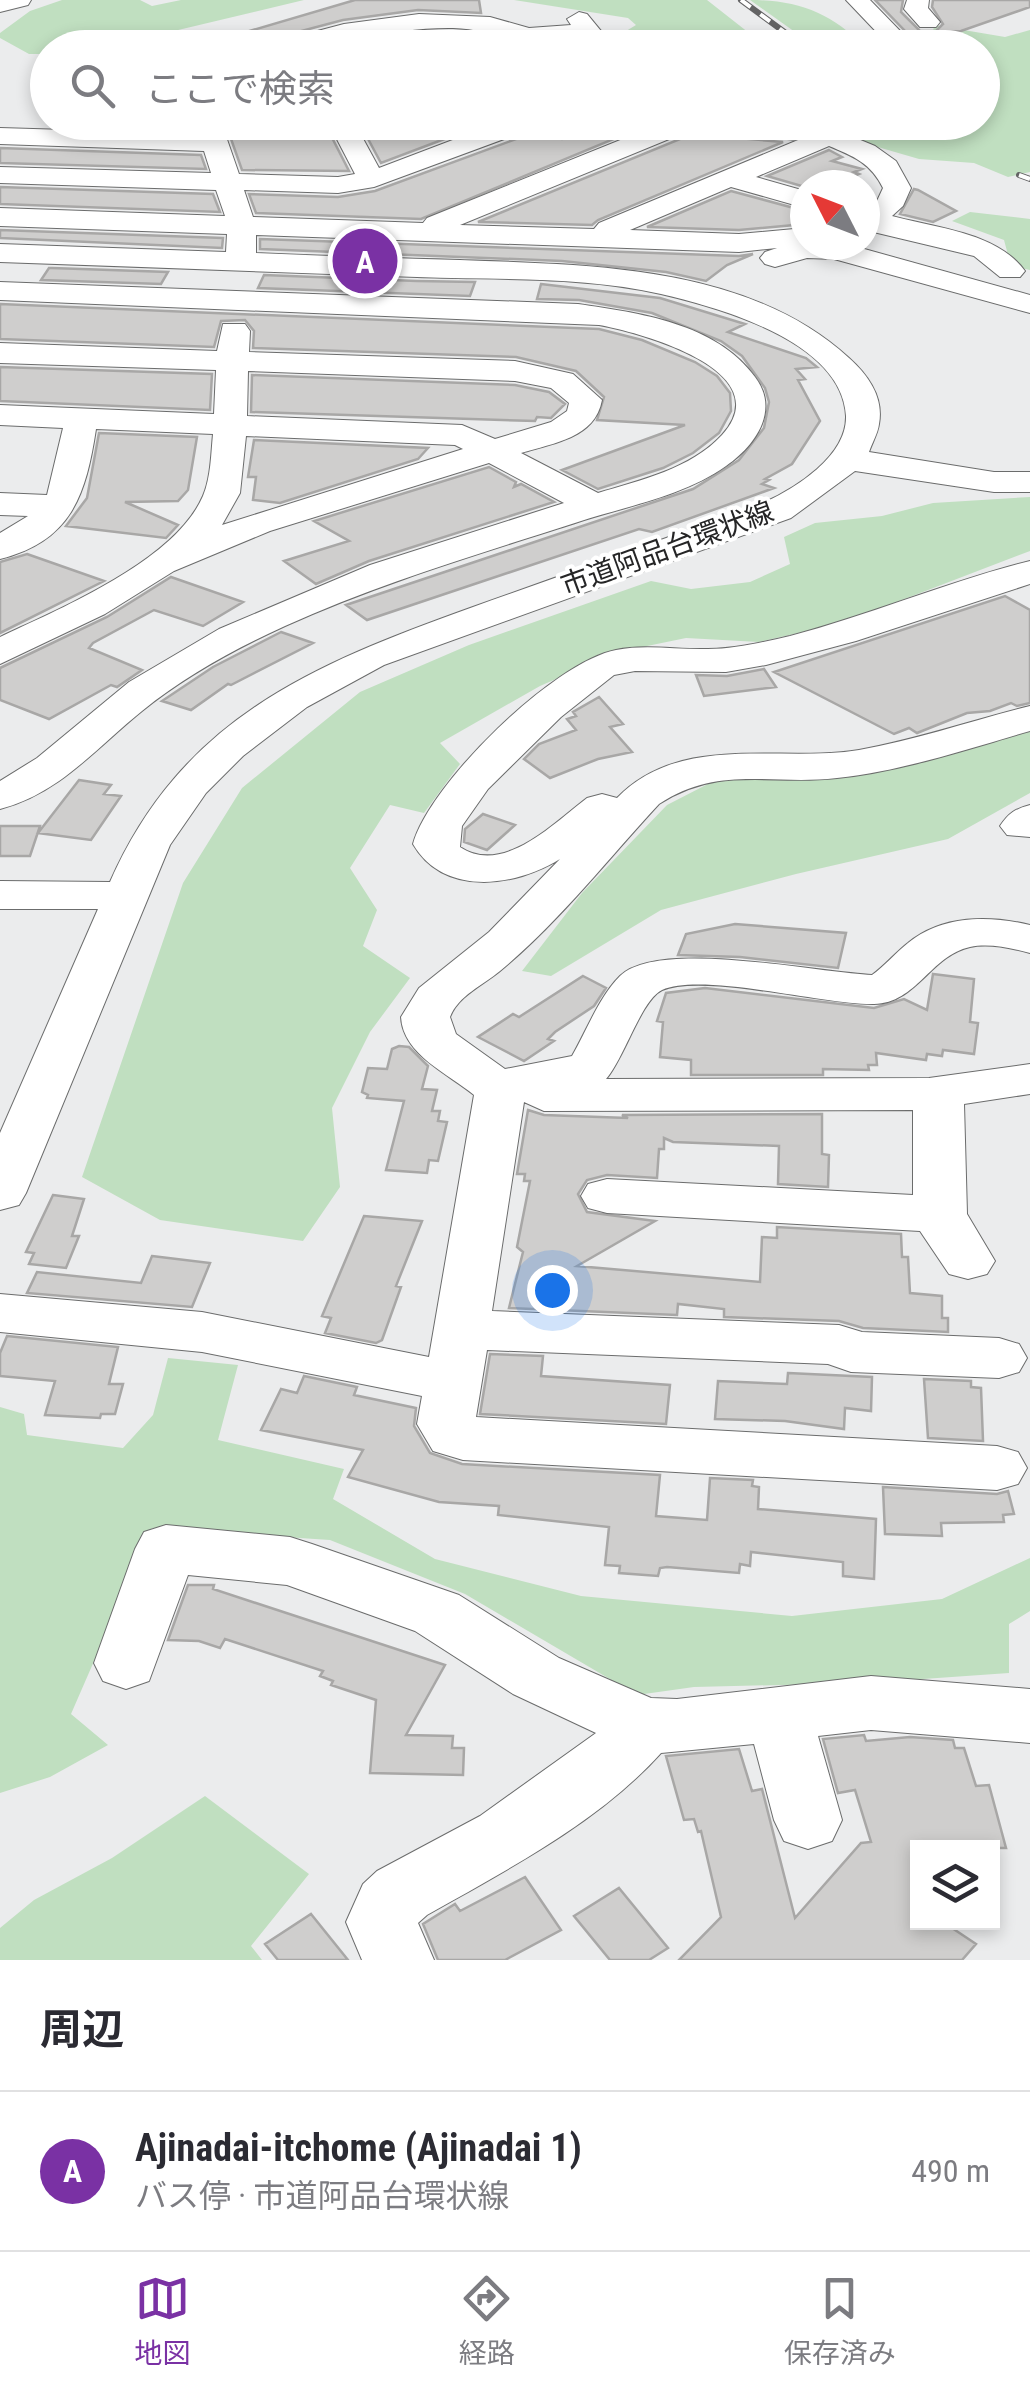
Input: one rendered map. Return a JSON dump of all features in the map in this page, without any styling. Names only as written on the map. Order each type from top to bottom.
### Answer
[{"type":"street","points":[[0,5],[20,0]]},
{"type":"street","points":[[857,0],[886,30]]},
{"type":"street","points":[[316,30],[352,16],[378,18],[442,6],[487,10],[527,30]]},
{"type":"street","points":[[352,16],[386,30]]},
{"type":"street","points":[[579,19],[588,30]]},
{"type":"street","points":[[0,136],[30,132]]},
{"type":"street","points":[[169,562],[198,534],[216,506],[224,479],[242,226],[215,140]]},
{"type":"street","points":[[350,140],[365,170],[374,178]]},
{"type":"street","points":[[0,175],[324,186],[374,178],[458,140]]},
{"type":"street","points":[[421,232],[645,140]]},
{"type":"street","points":[[602,238],[609,228],[820,140]]},
{"type":"street","points":[[830,140],[868,154],[894,176],[898,188],[894,200],[880,210]]},
{"type":"street","points":[[729,178],[790,196]]},
{"type":"street","points":[[0,218],[739,243],[790,239]]},
{"type":"street","points":[[880,223],[984,250],[1010,271]]},
{"type":"street","points":[[648,327],[793,251],[828,249],[1030,304]]},
{"type":"street","name":"市道阿品台環状線","points":[[0,253],[563,273],[627,280],[790,327],[842,364],[860,393],[863,408],[859,438],[846,459],[822,483],[778,510],[398,645],[294,698],[248,729],[191,784],[148,845],[128,896],[19,1108],[0,1192]]},
{"type":"street","points":[[0,291],[578,313],[648,327],[698,345],[735,372],[746,386],[750,402],[742,434],[707,463],[375,577],[246,630],[150,686],[48,772],[0,796]]},
{"type":"street","points":[[480,370],[496,309]]},
{"type":"street","points":[[0,353],[480,370],[548,376],[574,386],[586,400],[583,416],[575,422],[258,523],[169,562],[0,652]]},
{"type":"street","points":[[0,416],[462,435],[495,450],[579,510],[620,552]]},
{"type":"street","points":[[0,548],[43,523],[68,495],[80,419]]},
{"type":"street","points":[[846,459],[994,482],[1030,482]]},
{"type":"street","points":[[0,504],[60,506]]},
{"type":"street","points":[[216,506],[258,523]]},
{"type":"street","points":[[854,763],[722,752],[691,756],[654,770],[522,863],[496,869],[468,867],[446,858],[435,844],[438,829],[482,769],[584,676],[603,665],[630,658],[724,660],[802,646],[858,631],[1030,572]]},
{"type":"street","points":[[1030,718],[854,763],[817,768],[710,766],[672,777],[644,795],[499,947],[426,1013],[426,1028],[438,1042],[498,1091],[938,1092],[1030,1079]]},
{"type":"street","points":[[0,895],[128,896]]},
{"type":"street","points":[[498,1091],[590,1068],[637,987],[652,977],[686,972],[878,990],[894,983],[943,938],[992,931],[1030,939]]},
{"type":"street","points":[[498,1091],[446,1424],[454,1436],[997,1468]]},
{"type":"street","points":[[938,1092],[940,1214],[968,1260]]},
{"type":"street","points":[[607,1196],[940,1214]]},
{"type":"street","points":[[0,1313],[458,1356],[838,1345],[851,1352],[999,1358]]},
{"type":"street","points":[[126,1662],[166,1550],[279,1559],[451,1620],[536,1676],[645,1724],[678,1726],[880,1702],[1026,1726]]},
{"type":"street","points":[[779,1714],[808,1820]]},
{"type":"street","points":[[398,1960],[382,1922],[388,1906],[402,1893],[520,1826],[613,1760],[645,1724]]},
{"type":"green space","points":[[62,0],[140,0],[152,6],[181,0],[304,0],[178,30],[30,30],[29,54],[0,38],[0,33],[30,11]]},
{"type":"green space","points":[[514,0],[707,0],[745,30],[628,30],[636,25],[628,18]]},
{"type":"green space","points":[[750,0],[799,6],[827,17],[846,30],[792,30]]},
{"type":"green space","points":[[934,25],[964,30],[933,30]]},
{"type":"green space","points":[[1030,30],[1030,172],[1008,177],[974,163],[919,159],[854,140],[1000,140],[1000,36]]},
{"type":"green space","points":[[970,212],[1030,219],[1030,270],[1011,266],[1004,240],[952,221]]},
{"type":"green space","points":[[1030,497],[1030,551],[842,623],[759,642],[686,638],[618,652],[540,686],[440,743],[460,764],[424,813],[390,805],[350,868],[377,910],[363,946],[410,978],[370,1032],[332,1108],[340,1187],[303,1241],[160,1220],[82,1177],[183,883],[242,788],[360,692],[469,645],[651,581],[691,589],[750,582],[790,564],[784,537],[815,523],[882,516],[933,503]]},
{"type":"green space","points":[[1030,731],[1030,793],[948,839],[661,910],[551,976],[522,971],[582,893],[667,805],[739,768]]},
{"type":"green space","points":[[168,1358],[238,1365],[218,1440],[344,1469],[333,1499],[435,1559],[581,1596],[792,1616],[942,1599],[1030,1558],[1030,1611],[1009,1624],[1009,1673],[866,1683],[694,1687],[637,1695],[465,1594],[330,1540],[152,1528],[71,1714],[108,1745],[50,1777],[0,1793],[0,1407],[24,1414],[27,1435],[123,1448],[153,1415]]},
{"type":"green space","points":[[205,1796],[309,1874],[251,1946],[262,1960],[0,1960],[0,1928],[34,1900],[112,1858]]},
{"type":"building","points":[[355,0],[479,0],[481,13],[418,10],[343,20],[305,30],[253,30]]},
{"type":"building","points":[[875,0],[903,0],[901,12],[919,30],[904,30]]},
{"type":"building","points":[[933,0],[1030,0],[1030,7],[964,30],[937,30],[943,24],[932,7]]},
{"type":"building","points":[[231,140],[333,140],[349,171],[242,170]]},
{"type":"building","points":[[369,140],[442,140],[381,163]]},
{"type":"building","points":[[513,140],[611,140],[421,219],[256,213],[249,194],[338,197],[375,191]]},
{"type":"building","points":[[677,140],[783,142],[592,225],[478,222]]},
{"type":"building","points":[[0,148],[201,155],[206,169],[0,163]]},
{"type":"building","points":[[829,150],[842,157],[832,161],[862,169],[790,170],[790,183],[767,176]]},
{"type":"building","points":[[0,187],[213,194],[220,212],[0,204]]},
{"type":"building","points":[[914,189],[956,211],[933,222],[900,214]]},
{"type":"building","points":[[731,191],[790,207],[790,225],[739,230],[647,227]]},
{"type":"building","points":[[0,230],[223,238],[222,248],[0,238]]},
{"type":"building","points":[[260,239],[753,254],[727,265],[706,281],[666,272],[562,261],[260,249]]},
{"type":"building","points":[[49,268],[168,272],[161,284],[41,280]]},
{"type":"building","points":[[264,275],[475,282],[470,296],[258,288]]},
{"type":"building","points":[[541,284],[660,298],[745,324],[728,332],[806,358],[817,367],[796,369],[805,379],[798,380],[820,421],[792,464],[762,484],[774,488],[652,532],[639,529],[367,620],[346,605],[693,489],[739,460],[764,428],[769,402],[765,388],[742,356],[721,341],[652,313],[579,300],[537,299]]},
{"type":"building","points":[[0,304],[599,329],[642,340],[695,362],[717,376],[730,393],[731,411],[719,433],[693,453],[663,468],[598,489],[562,470],[685,425],[597,420],[604,397],[576,371],[516,357],[253,348],[254,331],[245,320],[221,321],[214,347],[0,339]]},
{"type":"building","points":[[0,367],[212,374],[210,410],[0,401]]},
{"type":"building","points":[[252,375],[515,385],[549,392],[565,404],[551,418],[537,417],[535,421],[251,412]]},
{"type":"building","points":[[99,433],[197,437],[188,490],[178,501],[125,502],[178,525],[166,538],[66,526],[87,498]]},
{"type":"building","points":[[254,440],[428,448],[418,459],[280,503],[253,500],[256,477],[248,477]]},
{"type":"building","points":[[489,467],[516,482],[514,487],[521,484],[554,502],[369,561],[316,584],[284,561],[349,541],[314,521]]},
{"type":"building","points":[[27,554],[104,581],[0,633],[0,562]]},
{"type":"building","points":[[171,577],[243,602],[203,626],[154,610],[93,643],[89,648],[142,670],[117,687],[111,685],[49,719],[0,700],[0,668],[107,617]]},
{"type":"building","points":[[1005,596],[1030,610],[1030,703],[967,713],[917,733],[909,728],[894,734],[774,672]]},
{"type":"building","points":[[281,632],[313,643],[228,684],[191,710],[162,701],[213,667]]},
{"type":"building","points":[[764,669],[776,687],[704,696],[696,675],[727,676]]},
{"type":"building","points":[[599,697],[623,724],[610,727],[632,752],[598,759],[550,778],[524,759],[539,744],[576,730],[567,719]]},
{"type":"building","points":[[79,780],[111,785],[104,794],[121,796],[91,840],[38,833]]},
{"type":"building","points":[[483,814],[515,825],[487,850],[464,842],[465,829]]},
{"type":"building","points":[[0,826],[40,826],[30,856],[0,856]]},
{"type":"building","points":[[735,924],[846,933],[838,968],[740,957],[678,955],[686,934]]},
{"type":"building","points":[[933,974],[974,979],[970,1022],[978,1023],[974,1054],[943,1050],[942,1056],[927,1054],[926,1060],[876,1053],[877,1065],[868,1065],[869,1070],[823,1069],[823,1075],[691,1075],[691,1060],[660,1057],[663,1022],[657,1021],[666,993],[705,988],[874,1008],[904,999],[927,1010]]},
{"type":"building","points":[[583,976],[606,988],[594,1006],[555,1032],[548,1039],[554,1041],[524,1061],[478,1037],[513,1014],[519,1017]]},
{"type":"building","points":[[409,1047],[428,1066],[422,1089],[437,1090],[432,1111],[440,1111],[438,1121],[447,1122],[438,1161],[429,1160],[427,1173],[386,1170],[404,1101],[367,1098],[362,1092],[368,1068],[387,1069],[392,1049]]},
{"type":"building","points":[[528,1110],[544,1115],[628,1118],[622,1115],[822,1114],[822,1154],[829,1155],[828,1187],[778,1184],[779,1146],[673,1142],[664,1138],[664,1149],[659,1149],[657,1178],[607,1175],[587,1180],[578,1194],[587,1212],[655,1221],[577,1266],[760,1282],[762,1237],[777,1238],[777,1227],[901,1234],[902,1257],[908,1257],[910,1293],[942,1296],[942,1318],[948,1318],[948,1332],[863,1328],[839,1321],[724,1317],[724,1309],[678,1304],[677,1315],[509,1308],[523,1252],[517,1247],[530,1181],[524,1181],[525,1174],[517,1174]]},
{"type":"building","points":[[53,1195],[84,1199],[72,1236],[79,1236],[66,1268],[29,1264],[34,1253],[26,1252]]},
{"type":"building","points":[[364,1216],[422,1221],[396,1286],[401,1287],[382,1340],[376,1343],[325,1333],[331,1318],[322,1316]]},
{"type":"building","points":[[152,1256],[210,1263],[192,1307],[27,1293],[37,1272],[141,1283]]},
{"type":"building","points":[[7,1336],[118,1347],[109,1384],[123,1384],[115,1414],[101,1414],[100,1418],[45,1415],[55,1381],[0,1376],[0,1353]]},
{"type":"building","points":[[490,1354],[543,1356],[541,1376],[670,1385],[666,1424],[480,1414]]},
{"type":"building","points":[[788,1373],[872,1377],[871,1411],[845,1408],[844,1429],[785,1421],[715,1419],[718,1381],[787,1384]]},
{"type":"building","points":[[304,1376],[357,1387],[354,1395],[416,1408],[414,1426],[430,1453],[462,1464],[660,1475],[656,1516],[707,1520],[710,1478],[753,1480],[752,1486],[759,1487],[758,1509],[876,1519],[874,1579],[843,1576],[843,1562],[751,1552],[750,1566],[740,1564],[739,1573],[667,1567],[660,1568],[658,1576],[619,1573],[620,1566],[605,1565],[609,1527],[498,1515],[499,1506],[439,1502],[348,1477],[363,1450],[261,1430],[281,1389],[297,1393]]},
{"type":"building","points":[[924,1379],[971,1381],[971,1387],[981,1388],[983,1441],[928,1438]]},
{"type":"building","points":[[883,1487],[997,1494],[1008,1491],[1014,1514],[1003,1515],[1004,1522],[941,1523],[942,1536],[885,1534]]},
{"type":"building","points":[[188,1585],[214,1585],[213,1589],[445,1665],[406,1735],[453,1736],[452,1748],[464,1748],[463,1775],[370,1773],[376,1700],[331,1685],[333,1681],[320,1676],[323,1671],[225,1639],[220,1648],[199,1641],[168,1640]]},
{"type":"building","points":[[864,1735],[866,1741],[910,1737],[953,1740],[955,1748],[964,1748],[976,1786],[989,1785],[1006,1848],[1000,1848],[1000,1840],[910,1840],[910,1930],[955,1930],[976,1944],[962,1960],[679,1960],[721,1917],[701,1831],[698,1832],[694,1819],[684,1820],[666,1756],[739,1749],[752,1791],[762,1789],[795,1918],[861,1843],[871,1842],[855,1790],[838,1793],[823,1739]]},
{"type":"building","points":[[525,1877],[561,1930],[505,1960],[438,1960],[423,1924],[455,1904],[460,1911]]},
{"type":"building","points":[[619,1888],[668,1948],[649,1960],[610,1960],[574,1916]]},
{"type":"building","points":[[311,1914],[348,1960],[278,1960],[265,1944]]},
{"type":"railway","points":[[741,0],[782,30]]},
{"type":"railway","points":[[1019,175],[1030,179]]},
{"type":"place","name":"Ajinadai-itchome (Ajinadai 1)","points":[[365,261]]}]
